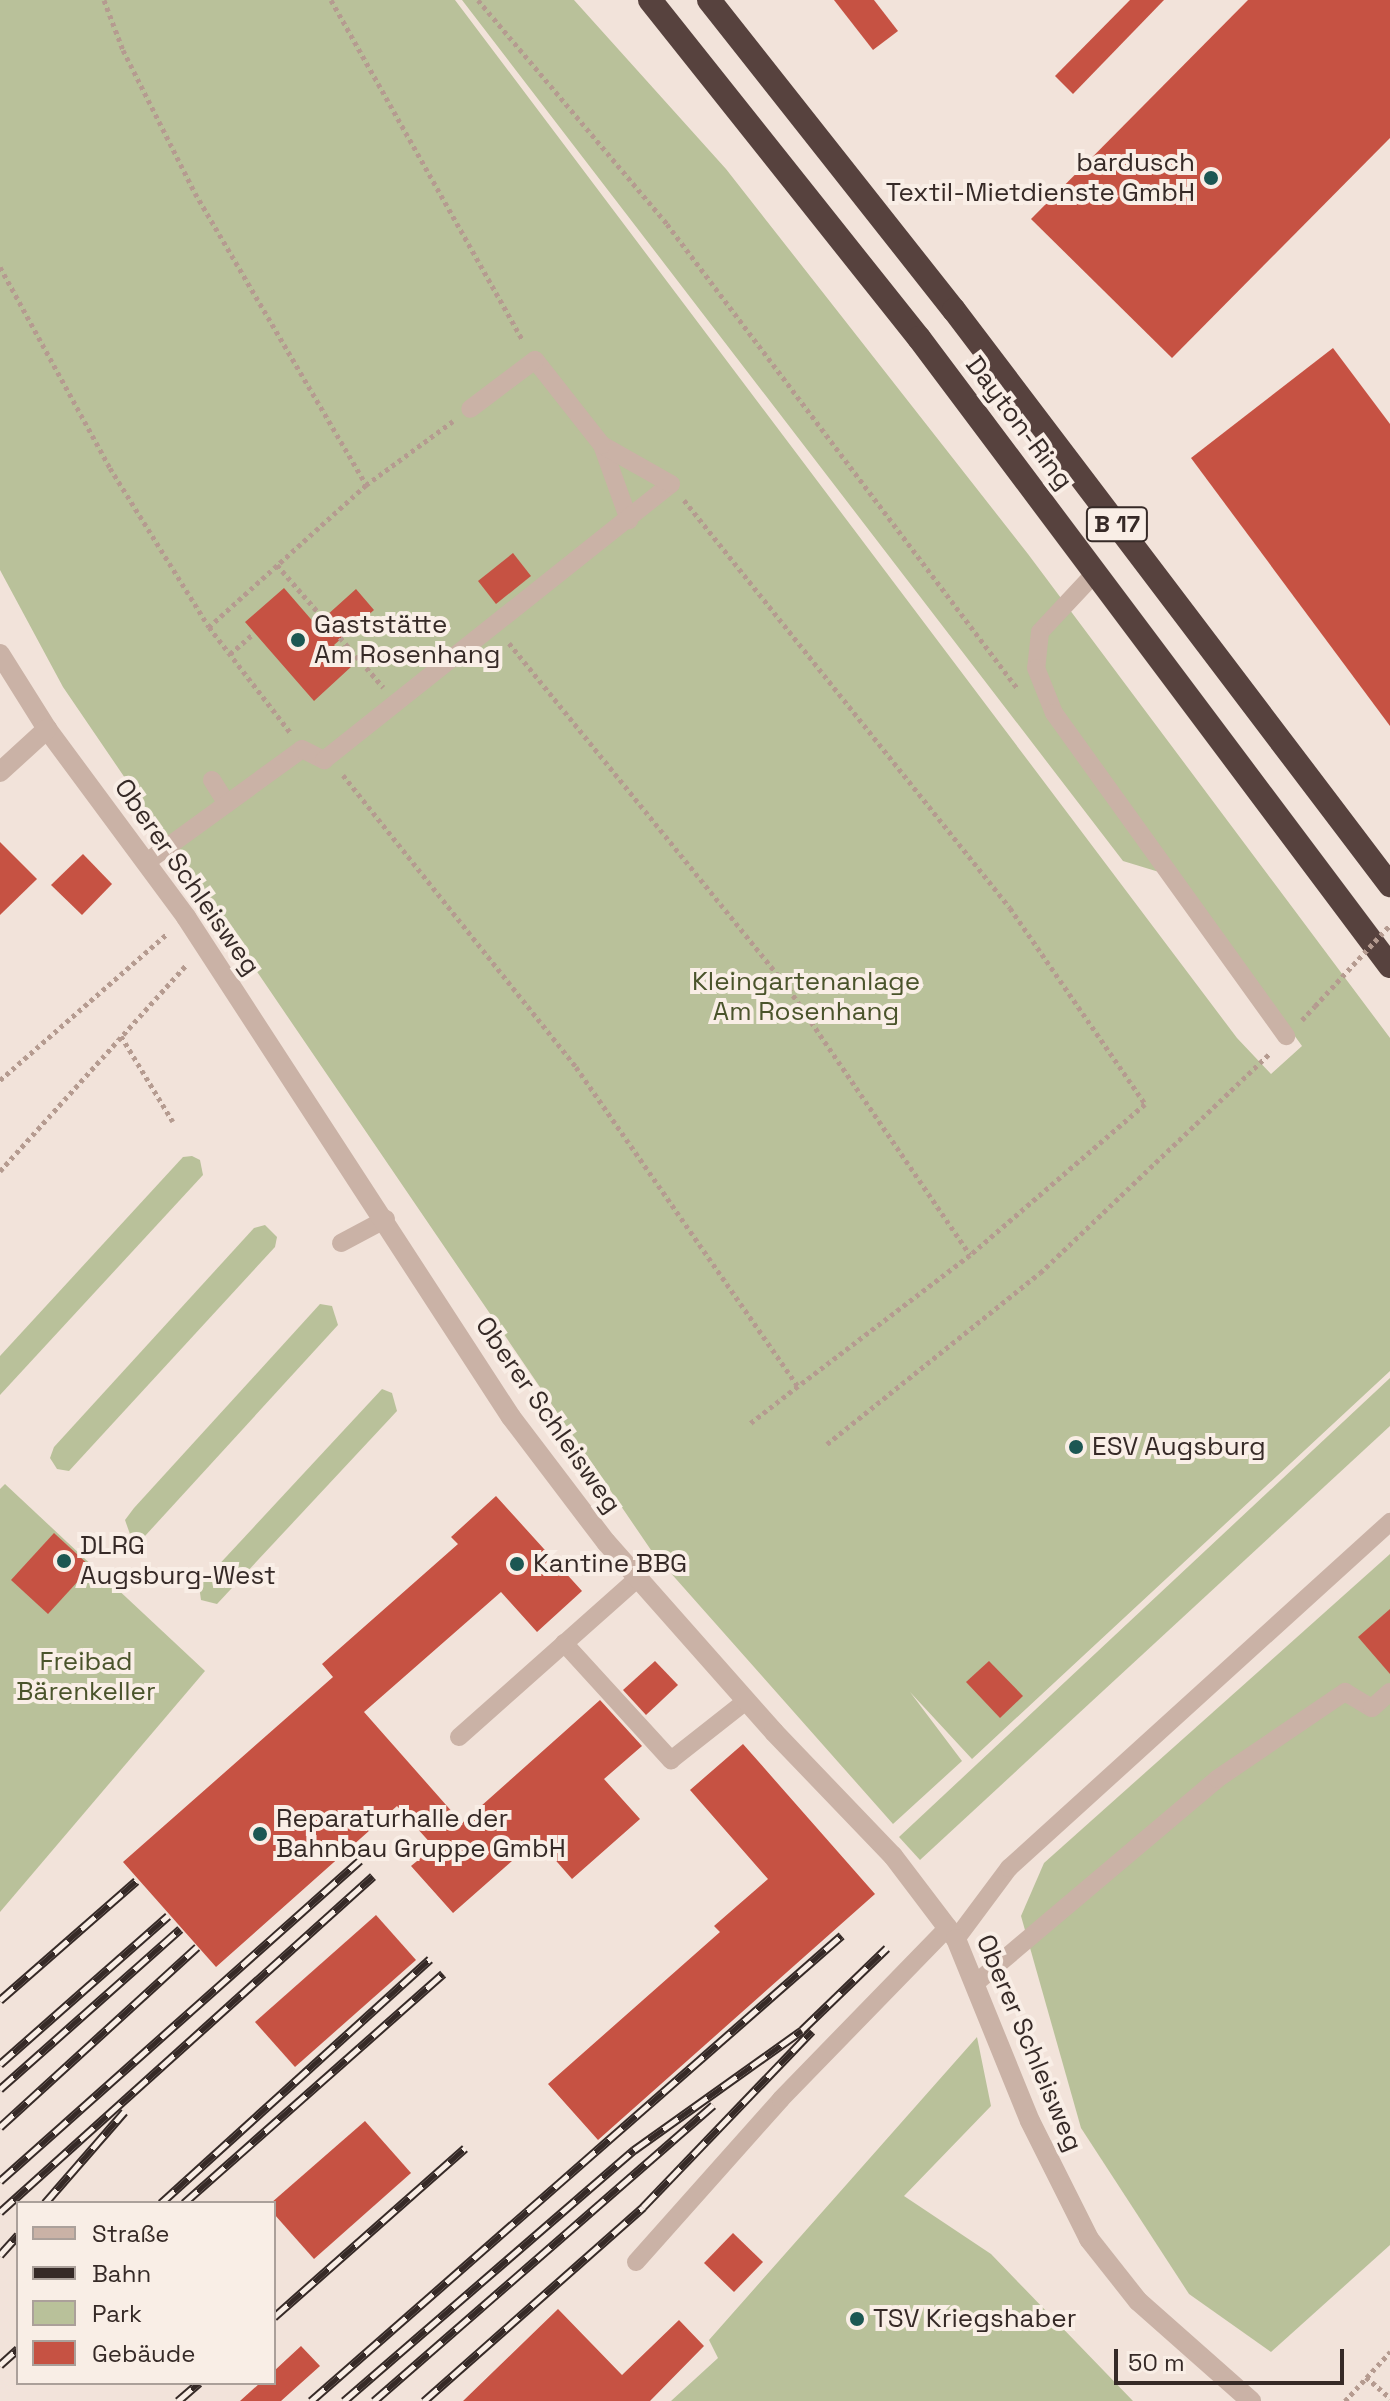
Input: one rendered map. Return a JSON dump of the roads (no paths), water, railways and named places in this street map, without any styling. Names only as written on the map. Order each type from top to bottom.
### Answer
[{"type":"highway","points":[[630,0],[685,42]]},
{"type":"highway","name":"Dayton-Ring","points":[[650,0],[1097,571],[1390,966]]},
{"type":"highway","name":"Dayton-Ring","points":[[709,0],[954,310],[1390,885]]},
{"type":"street","name":"Oberer Schleisweg","points":[[0,654],[47,729],[148,861],[205,945],[386,1219],[511,1417],[638,1578],[746,1701],[893,1856],[952,1933],[977,1982],[1030,2121],[1089,2239],[1138,2301],[1251,2401]]},
{"type":"street","points":[[0,772],[47,729]]},
{"type":"lane","points":[[470,409],[535,360],[602,445],[629,520]]},
{"type":"lane","points":[[148,861],[302,749],[324,760],[671,484],[602,445]]},
{"type":"lane","points":[[1097,571],[1040,632],[1036,668],[1054,713],[1286,1036]]},
{"type":"lane","points":[[212,780],[227,804]]},
{"type":"lane","points":[[341,1243],[386,1219]]},
{"type":"lane","points":[[636,2262],[781,2099],[952,1933],[1009,1868],[1390,1522]]},
{"type":"lane","points":[[459,1737],[638,1578]]},
{"type":"lane","points":[[564,1643],[671,1760],[746,1701]]},
{"type":"lane","points":[[977,1982],[1217,1779],[1345,1692],[1372,1708],[1390,1692]]},
{"type":"railway","points":[[0,2181],[360,1860]]},
{"type":"railway","points":[[0,2212],[373,1876]]},
{"type":"railway","points":[[0,2000],[136,1881]]},
{"type":"railway","points":[[0,2064],[168,1916]]},
{"type":"railway","points":[[0,2089],[180,1929]]},
{"type":"railway","points":[[311,2401],[842,1935]]},
{"type":"railway","points":[[0,2127],[197,1947]]},
{"type":"railway","points":[[344,2401],[634,2150],[802,2030],[887,1948]]},
{"type":"railway","points":[[163,2201],[430,1959]]},
{"type":"railway","points":[[186,2201],[443,1974]]},
{"type":"railway","points":[[424,2401],[643,2207],[812,2031]]},
{"type":"railway","points":[[374,2401],[713,2105]]},
{"type":"railway","points":[[47,2201],[124,2112]]},
{"type":"railway","points":[[276,2315],[465,2148]]},
{"type":"railway","points":[[0,2255],[16,2237]]},
{"type":"railway","points":[[0,2365],[16,2351]]},
{"type":"railway","points":[[178,2401],[197,2385]]},
{"type":"place","name":"bardusch Textil-Mietdienste GmbH","points":[[1211,178]]},
{"type":"place","name":"Gaststätte Am Rosenhang","points":[[298,640]]},
{"type":"place","name":"ESV Augsburg","points":[[1076,1447]]},
{"type":"place","name":"DLRG Augsburg-West","points":[[64,1561]]},
{"type":"place","name":"Kantine BBG","points":[[517,1564]]},
{"type":"place","name":"Reparaturhalle der Bahnbau Gruppe GmbH","points":[[260,1834]]},
{"type":"place","name":"TSV Kriegshaber","points":[[857,2319]]},
{"type":"park label","name":"Kleingartenanlage Am Rosenhang","points":[[806,997]]},
{"type":"park label","name":"Freibad Bärenkeller","points":[[86,1677]]}]
